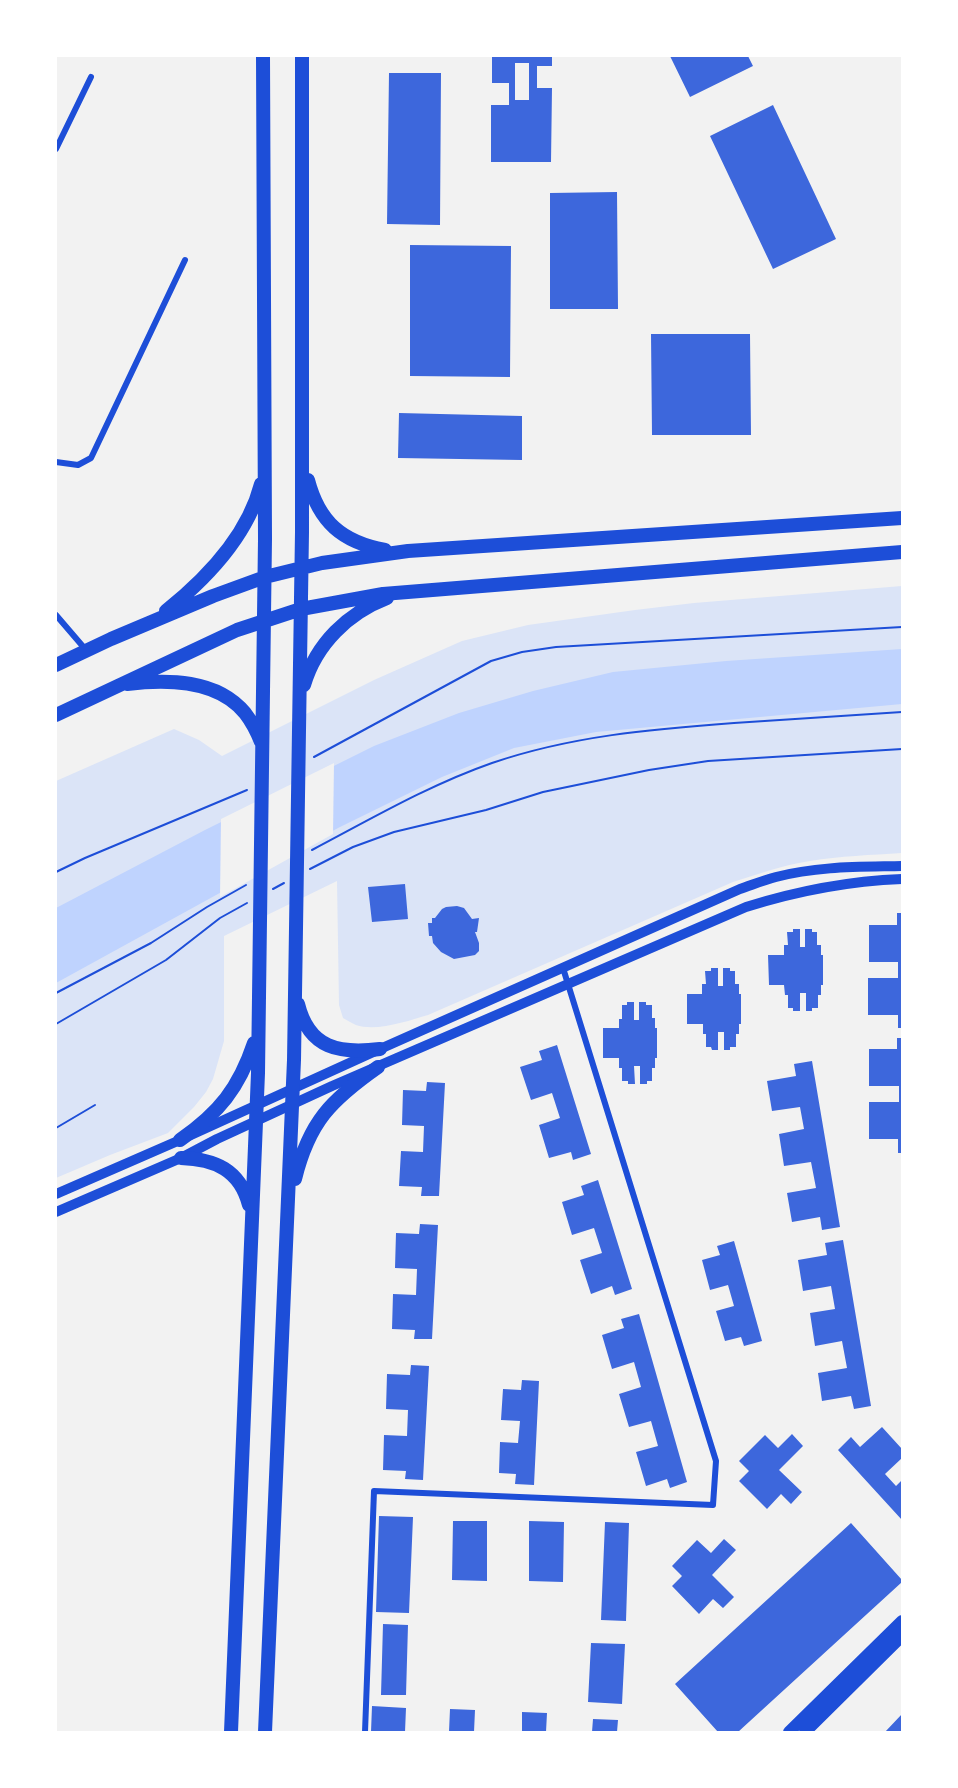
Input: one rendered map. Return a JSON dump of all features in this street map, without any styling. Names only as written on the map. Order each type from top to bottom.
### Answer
[{"type":"main road","points":[[231,1732],[258,1029],[265,577],[263,56]]},
{"type":"main road","points":[[266,1731],[293,1088],[302,567],[302,56]]},
{"type":"main road","points":[[303,449],[304,464],[312,495],[329,524],[349,538],[366,546],[408,551]]},
{"type":"main road","points":[[148,623],[179,600],[221,556],[247,519],[258,495],[265,471]]},
{"type":"main road","points":[[57,663],[213,596],[265,577],[329,562],[408,551],[903,518]]},
{"type":"main road","points":[[56,715],[214,640],[264,620],[301,609],[405,592],[903,552]]},
{"type":"main road","points":[[300,698],[307,673],[332,634],[361,610],[405,592]]},
{"type":"main road","points":[[111,688],[128,684],[168,682],[214,690],[233,701],[246,714],[262,744]]},
{"type":"main road","points":[[295,994],[307,1027],[315,1037],[329,1046],[344,1051],[380,1048]]},
{"type":"main road","points":[[180,1140],[203,1125],[228,1097],[249,1056],[258,1029]]},
{"type":"main road","points":[[287,1222],[301,1154],[310,1133],[323,1114],[340,1096],[378,1067]]},
{"type":"main road","points":[[181,1158],[205,1160],[216,1164],[235,1177],[243,1187],[252,1220]]},
{"type":"main road","points":[[789,1732],[903,1621]]},
{"type":"main road","points":[[805,1732],[903,1636]]},
{"type":"street","points":[[56,149],[91,77]]},
{"type":"street","points":[[56,462],[78,465],[91,458],[185,260]]},
{"type":"street","points":[[56,615],[86,650]]},
{"type":"street","points":[[56,1194],[740,889],[775,877],[807,871],[842,867],[903,866]]},
{"type":"street","points":[[56,1212],[181,1158],[292,1104],[746,907],[778,897],[867,881],[903,879]]},
{"type":"street","points":[[365,1732],[374,1491],[713,1505],[716,1461],[563,968]]},
{"type":"path","points":[[307,760],[476,669],[522,652],[556,647],[903,627]]},
{"type":"path","points":[[303,855],[449,780],[493,763],[576,740],[657,729],[903,712]]},
{"type":"path","points":[[302,873],[374,838],[572,786],[708,761],[903,749]]},
{"type":"path","points":[[56,872],[250,789]]},
{"type":"path","points":[[271,890],[292,879]]},
{"type":"path","points":[[56,993],[151,943],[207,907],[252,882]]},
{"type":"path","points":[[56,1024],[166,960],[220,918],[251,901]]},
{"type":"path","points":[[56,1128],[96,1105]]},
{"type":"shaded area","points":[[902,586],[902,853],[810,861],[781,867],[733,882],[428,1015],[392,1025],[373,1027],[356,1025],[343,1018],[339,1005],[337,881],[224,936],[224,1041],[213,1079],[194,1107],[168,1133],[56,1178],[56,781],[174,729],[199,740],[222,756],[374,680],[462,641],[528,625],[694,603]]},
{"type":"water","points":[[902,649],[902,704],[596,732],[514,748],[442,777],[338,828],[56,983],[56,908],[205,830],[374,746],[459,713],[533,691],[613,672],[726,661]]},
{"type":"pier","points":[[334,763],[333,834],[220,897],[221,819]]},
{"type":"building","points":[[492,56],[552,56],[552,66],[537,66],[537,88],[552,88],[551,162],[491,162],[491,105],[509,105],[509,83],[492,83]],"holes":[[[515,63],[529,63],[529,100],[515,100]]]},
{"type":"building","points":[[670,56],[748,56],[753,66],[690,97]]},
{"type":"building","points":[[389,73],[441,73],[440,225],[387,224]]},
{"type":"building","points":[[773,105],[836,239],[773,269],[710,136]]},
{"type":"building","points":[[617,192],[618,309],[550,309],[550,193]]},
{"type":"building","points":[[410,245],[511,246],[510,377],[410,376]]},
{"type":"building","points":[[651,334],[750,334],[751,435],[652,435]]},
{"type":"building","points":[[399,413],[522,416],[522,460],[398,458]]},
{"type":"building","points":[[405,884],[408,919],[372,922],[368,887]]},
{"type":"building","points":[[457,906],[464,908],[472,919],[479,918],[477,932],[475,932],[479,951],[475,955],[454,959],[441,952],[433,943],[432,936],[429,936],[428,923],[432,923],[432,918],[435,918],[442,909]]},
{"type":"building","points":[[897,913],[902,913],[902,1028],[898,1028],[898,1015],[868,1015],[868,978],[898,978],[898,962],[869,962],[869,925],[897,925]]},
{"type":"building","points":[[793,929],[800,929],[800,947],[805,947],[805,929],[817,932],[817,945],[821,945],[823,985],[821,985],[821,995],[818,995],[818,1008],[812,1008],[812,1011],[806,1011],[806,993],[800,993],[800,1011],[793,1011],[793,1008],[788,1008],[788,995],[785,995],[784,985],[769,985],[768,955],[784,955],[784,945],[788,945],[787,932],[793,932]]},
{"type":"building","points":[[711,968],[718,968],[718,986],[723,986],[723,968],[735,971],[735,984],[739,984],[741,1024],[739,1024],[739,1034],[736,1034],[736,1047],[730,1047],[730,1050],[724,1050],[724,1032],[718,1032],[718,1050],[712,1050],[711,1047],[706,1047],[703,1024],[687,1024],[687,994],[702,994],[702,984],[706,984],[705,971],[711,971]]},
{"type":"building","points":[[627,1002],[634,1002],[634,1020],[639,1020],[639,1002],[652,1005],[652,1018],[655,1018],[655,1028],[657,1028],[657,1058],[655,1058],[655,1068],[652,1068],[652,1081],[647,1081],[647,1084],[640,1084],[640,1066],[634,1066],[635,1084],[628,1084],[628,1081],[622,1081],[619,1058],[603,1058],[603,1028],[619,1028],[619,1019],[622,1019],[622,1005],[627,1005]]},
{"type":"building","points":[[897,1038],[902,1038],[902,1153],[898,1153],[898,1139],[869,1139],[869,1102],[899,1102],[899,1086],[869,1086],[869,1049],[897,1049]]},
{"type":"building","points":[[557,1045],[591,1154],[573,1160],[571,1152],[549,1158],[539,1125],[560,1118],[552,1093],[531,1100],[520,1067],[542,1060],[539,1051]]},
{"type":"building","points":[[812,1061],[840,1227],[822,1230],[820,1217],[792,1222],[787,1193],[816,1188],[811,1162],[784,1166],[779,1134],[804,1129],[800,1107],[772,1111],[767,1081],[796,1076],[794,1064]]},
{"type":"building","points":[[427,1082],[445,1083],[439,1196],[421,1196],[422,1187],[399,1186],[401,1151],[423,1152],[424,1126],[402,1125],[403,1090],[426,1091]]},
{"type":"building","points":[[598,1180],[632,1289],[615,1295],[612,1286],[591,1294],[580,1260],[602,1253],[594,1228],[572,1235],[562,1202],[584,1195],[581,1186]]},
{"type":"building","points":[[420,1224],[438,1225],[432,1339],[414,1339],[415,1330],[392,1329],[393,1294],[416,1295],[417,1269],[395,1268],[396,1233],[419,1234]]},
{"type":"building","points":[[843,1240],[871,1406],[854,1409],[851,1396],[822,1401],[818,1373],[847,1368],[842,1341],[815,1346],[810,1313],[835,1309],[831,1286],[803,1291],[798,1260],[827,1255],[825,1243]]},
{"type":"building","points":[[734,1241],[762,1341],[744,1346],[741,1337],[725,1341],[716,1311],[734,1306],[728,1285],[710,1290],[702,1260],[720,1255],[717,1246]]},
{"type":"building","points":[[639,1314],[687,1482],[670,1488],[667,1479],[646,1486],[636,1452],[658,1446],[651,1421],[629,1427],[619,1394],[641,1387],[634,1362],[612,1369],[602,1335],[624,1328],[621,1319]]},
{"type":"building","points":[[411,1365],[429,1366],[423,1480],[405,1479],[406,1471],[383,1470],[384,1435],[407,1436],[408,1410],[386,1409],[387,1374],[410,1375]]},
{"type":"building","points":[[522,1380],[539,1381],[534,1485],[515,1484],[516,1474],[499,1473],[500,1442],[518,1443],[520,1421],[501,1420],[503,1389],[521,1390]]},
{"type":"building","points":[[882,1427],[902,1449],[902,1458],[885,1474],[896,1486],[902,1480],[902,1520],[838,1450],[851,1437],[860,1447]]},
{"type":"building","points":[[792,1434],[803,1446],[779,1470],[802,1492],[791,1504],[781,1494],[767,1509],[739,1481],[749,1471],[739,1461],[765,1435],[778,1448]]},
{"type":"building","points":[[379,1516],[413,1517],[409,1613],[376,1612]]},
{"type":"building","points":[[453,1521],[487,1521],[487,1581],[452,1580]]},
{"type":"building","points":[[529,1521],[564,1522],[563,1582],[529,1581]]},
{"type":"building","points":[[605,1522],[629,1523],[626,1621],[601,1620]]},
{"type":"building","points":[[851,1523],[902,1582],[738,1732],[718,1732],[675,1684]]},
{"type":"building","points":[[724,1539],[736,1550],[712,1575],[734,1597],[723,1608],[713,1599],[699,1614],[672,1586],[682,1576],[672,1566],[697,1540],[711,1553]]},
{"type":"building","points":[[383,1624],[408,1625],[406,1695],[381,1695]]},
{"type":"building","points":[[591,1643],[625,1644],[622,1704],[588,1702]]},
{"type":"building","points":[[372,1706],[406,1708],[405,1732],[371,1732]]},
{"type":"building","points":[[450,1709],[475,1710],[474,1732],[449,1732]]},
{"type":"building","points":[[522,1712],[547,1713],[546,1732],[522,1732]]},
{"type":"building","points":[[902,1714],[902,1732],[885,1732]]},
{"type":"building","points":[[593,1719],[618,1720],[617,1732],[592,1732]]}]
